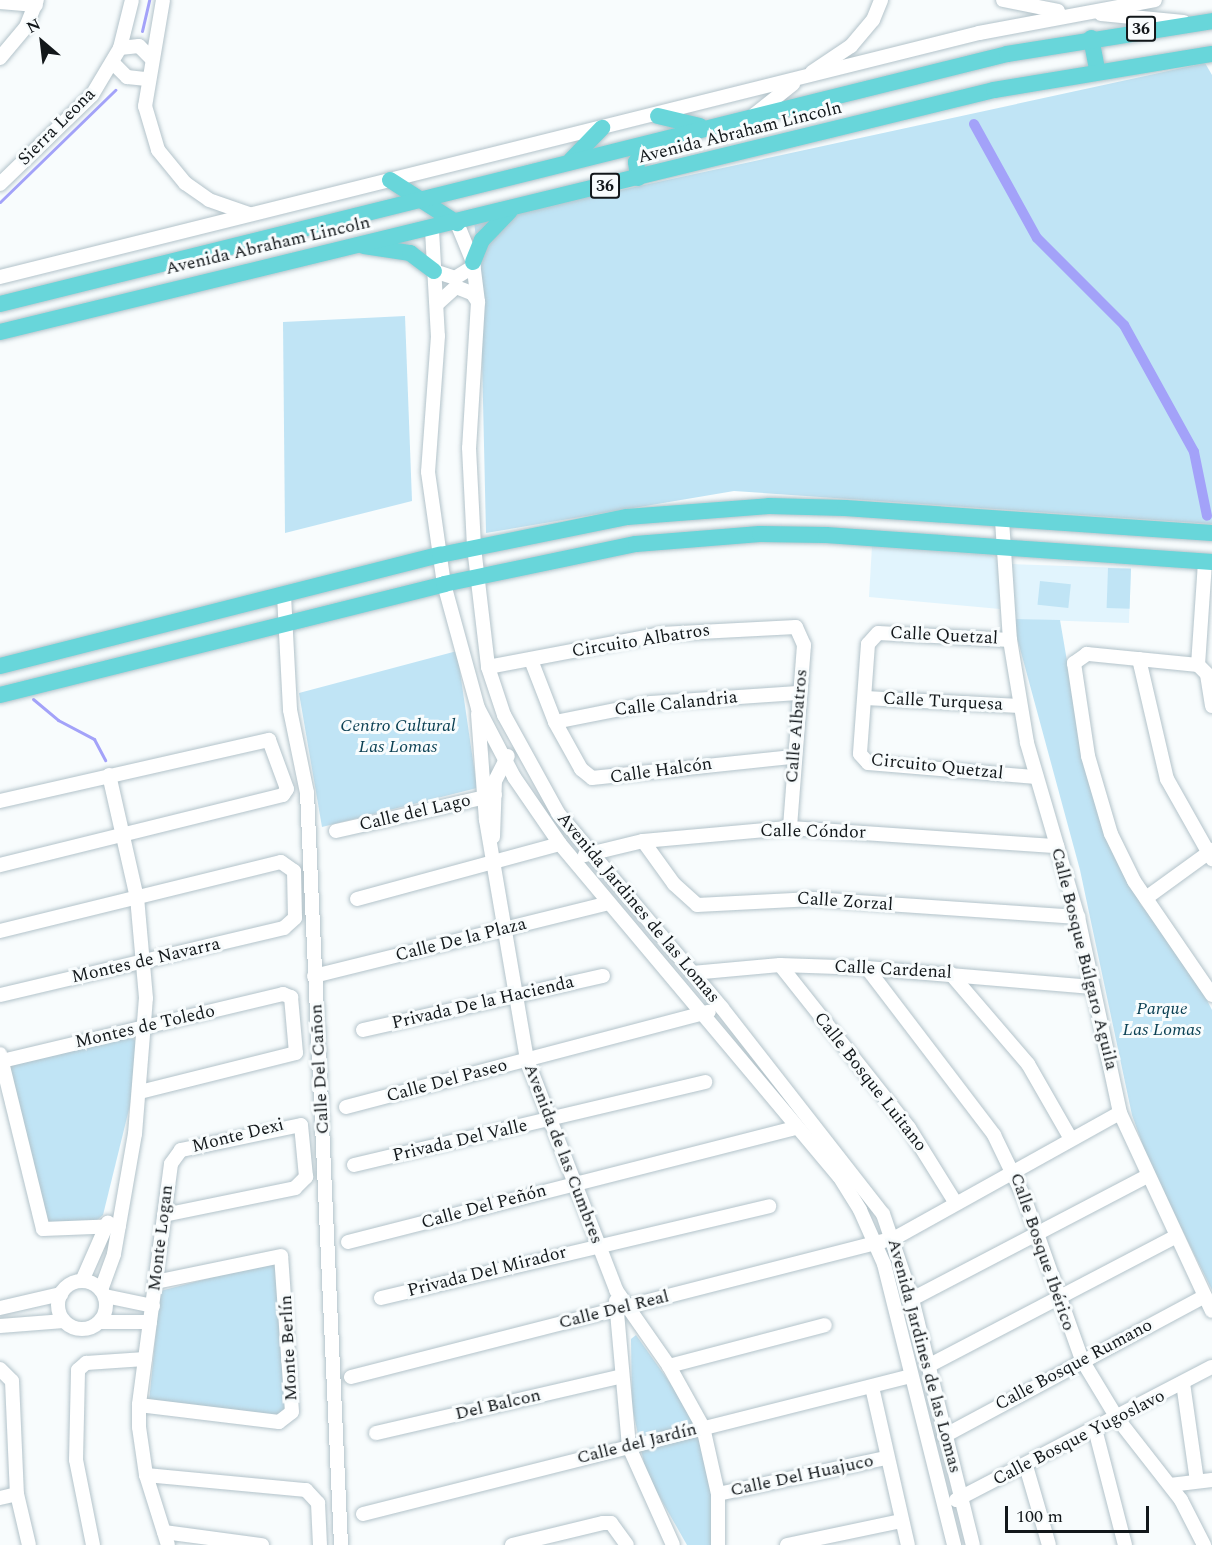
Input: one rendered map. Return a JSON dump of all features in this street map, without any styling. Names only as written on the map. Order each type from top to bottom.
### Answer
[{"type":"main road","name":"36","points":[[0,304],[420,201],[704,127],[1091,38],[1212,21]]},
{"type":"main road","points":[[1091,38],[1097,69]]},
{"type":"main road","name":"Avenida Abraham Lincoln","points":[[0,332],[355,244],[432,230],[451,219],[513,209],[1097,69],[1210,55]]},
{"type":"main road","points":[[658,117],[704,127]]},
{"type":"main road","points":[[570,161],[602,128]]},
{"type":"main road","points":[[639,178],[637,160],[662,138]]},
{"type":"main road","points":[[390,180],[451,219],[479,185]]},
{"type":"main road","points":[[473,264],[482,240],[513,209]]},
{"type":"main road","points":[[355,244],[410,254],[434,271]]},
{"type":"main road","points":[[0,666],[440,555],[627,517],[768,506],[1212,533]]},
{"type":"main road","points":[[1101,554],[1103,528]]},
{"type":"main road","points":[[0,695],[444,584],[583,553],[700,537],[826,535],[1209,562]]},
{"type":"street","name":"Sierra Leona","points":[[0,184],[92,95],[120,48],[132,0]]},
{"type":"street","points":[[163,0],[147,79],[150,129],[169,167],[209,200],[249,214]]},
{"type":"street","points":[[751,118],[796,81],[851,46],[873,20],[881,0]]},
{"type":"street","points":[[1003,0],[1032,9],[1080,11],[1192,23]]},
{"type":"street","points":[[0,277],[602,128],[658,117],[1080,11],[1155,0]]},
{"type":"street","points":[[0,2],[36,3]]},
{"type":"street","points":[[1,57],[36,3]]},
{"type":"street","points":[[120,48],[139,46],[152,59]]},
{"type":"street","points":[[113,63],[127,77],[147,79]]},
{"type":"street","name":"Avenida Jardines de las Lomas","points":[[451,219],[473,264],[478,302],[469,448],[474,548],[488,667],[519,747],[545,795],[722,1008],[870,1192],[895,1238],[973,1545]]},
{"type":"street","name":"Avenida Jardines de las Lomas","points":[[432,230],[437,304],[428,472],[444,584],[478,708],[504,761],[560,844],[795,1128],[839,1176],[877,1244],[954,1545]]},
{"type":"street","points":[[434,271],[455,278],[473,264]]},
{"type":"street","points":[[437,304],[456,287],[472,292],[478,302]]},
{"type":"street","name":"Calle Bosque Búlgaro Aguila","points":[[1002,520],[1010,640],[1020,706],[1036,777],[1078,917],[1120,1113],[1146,1176],[1212,1311]]},
{"type":"street","points":[[1209,562],[1202,670],[1212,706]]},
{"type":"street","name":"Calle Del Cañon","points":[[284,595],[289,623],[288,689],[307,793],[341,1545]]},
{"type":"street","name":"Circuito Albatros","points":[[488,667],[661,634],[796,627]]},
{"type":"street","name":"Calle Albatros","points":[[790,828],[793,757],[804,645],[796,627]]},
{"type":"street","name":"Calle Quetzal","points":[[878,633],[1010,640]]},
{"type":"street","name":"Circuito Quetzal","points":[[878,633],[868,644],[859,749],[868,764],[1036,777]]},
{"type":"street","points":[[1202,670],[1139,659],[1080,654],[1073,671],[1088,756],[1111,834],[1146,898],[1212,995]]},
{"type":"street","points":[[1139,659],[1164,770],[1210,854],[1146,898]]},
{"type":"street","name":"Calle Halcón","points":[[531,660],[555,722],[580,769],[598,780],[677,766],[793,757]]},
{"type":"street","name":"Calle Calandria","points":[[555,722],[651,703],[798,693]]},
{"type":"street","name":"Calle Turquesa","points":[[865,698],[1020,706]]},
{"type":"street","name":"Avenida de las Cumbres","points":[[478,708],[502,930],[513,999],[527,1060],[548,1120],[622,1308],[619,1377],[629,1447],[673,1545]]},
{"type":"street","points":[[0,801],[269,740],[287,789],[283,795],[0,865]]},
{"type":"street","points":[[504,761],[519,747]]},
{"type":"street","name":"Avenida de las Cumbres","points":[[489,796],[504,761]]},
{"type":"street","points":[[100,1322],[103,1293],[119,1226],[140,1092],[145,1027],[143,963],[137,898],[126,832],[109,775]]},
{"type":"street","name":"Calle del Lago","points":[[336,831],[489,796]]},
{"type":"street","name":"Calle Cóndor","points":[[573,859],[643,841],[790,828],[1057,846]]},
{"type":"street","name":"Calle Zorzal","points":[[643,841],[674,884],[697,905],[813,898],[1078,917]]},
{"type":"street","points":[[357,899],[560,844]]},
{"type":"street","name":"Montes de Navarra","points":[[0,995],[143,963],[292,924],[294,871],[281,862],[137,898]]},
{"type":"street","points":[[0,931],[137,898]]},
{"type":"street","name":"Calle De la Plaza","points":[[314,976],[608,903]]},
{"type":"street","name":"Calle Cardenal","points":[[692,973],[780,965],[867,968],[950,973],[1092,987]]},
{"type":"street","name":"Calle Bosque Luitano","points":[[780,965],[909,1128],[955,1202]]},
{"type":"street","name":"Calle Bosque Ibérico","points":[[867,968],[962,1089],[1014,1171],[1056,1299],[1082,1360],[1117,1418],[1170,1485],[1203,1545]]},
{"type":"street","points":[[950,973],[1028,1064],[1071,1139]]},
{"type":"street","name":"Privada De la Hacienda","points":[[363,1030],[513,999],[603,975]]},
{"type":"street","name":"Montes de Toledo","points":[[1,1057],[289,995],[296,1053],[140,1092]]},
{"type":"street","name":"Calle Del Paseo","points":[[346,1107],[722,1008]]},
{"type":"street","points":[[1,1057],[43,1229],[119,1226]]},
{"type":"street","name":"Privada Del Valle","points":[[354,1165],[705,1082]]},
{"type":"street","name":"Calle Del Real","points":[[351,1377],[895,1238],[955,1202],[1120,1113]]},
{"type":"street","name":"Monte Dexi","points":[[164,1215],[302,1183],[301,1125],[175,1155]]},
{"type":"street","name":"Calle Del Peñón","points":[[348,1242],[795,1128]]},
{"type":"street","name":"Monte Logan","points":[[166,1539],[146,1475],[140,1405],[164,1215],[175,1155]]},
{"type":"street","points":[[912,1299],[1146,1176]]},
{"type":"street","points":[[0,1308],[61,1294],[82,1281],[104,1227],[122,1200]]},
{"type":"street","name":"Privada Del Mirador","points":[[381,1298],[597,1244],[769,1206]]},
{"type":"street","points":[[928,1366],[1175,1237]]},
{"type":"street","name":"Monte Berlín","points":[[140,1405],[279,1422],[292,1412],[282,1256],[156,1282]]},
{"type":"street","points":[[82,1281],[103,1293],[153,1306]]},
{"type":"street","points":[[61,1294],[58,1308],[64,1321]]},
{"type":"street","name":"Calle Bosque Rumano","points":[[945,1436],[1082,1360],[1205,1296]]},
{"type":"street","points":[[622,1308],[669,1366],[703,1427],[718,1494],[718,1545]]},
{"type":"street","points":[[0,1326],[64,1321],[82,1330],[100,1322],[150,1322]]},
{"type":"street","points":[[669,1366],[825,1325]]},
{"type":"street","points":[[93,1545],[76,1460],[78,1370],[86,1363],[145,1359]]},
{"type":"street","name":"Calle Bosque Yugoslavo","points":[[944,1503],[962,1498],[1026,1466],[1212,1367]]},
{"type":"street","points":[[4,1371],[6,1433],[28,1545]]},
{"type":"street","name":"Calle del Jardín","points":[[363,1514],[911,1376]]},
{"type":"street","name":"Del Balcon","points":[[376,1433],[619,1377]]},
{"type":"street","points":[[1183,1383],[1197,1480]]},
{"type":"street","points":[[872,1387],[886,1458],[908,1545]]},
{"type":"street","points":[[1095,1429],[1125,1545]]},
{"type":"street","name":"Calle Del Huajuco","points":[[718,1494],[886,1458]]},
{"type":"street","points":[[1026,1466],[1049,1545]]},
{"type":"street","points":[[146,1475],[313,1495],[320,1545]]},
{"type":"street","points":[[1170,1485],[1212,1480]]},
{"type":"street","points":[[0,1498],[17,1494]]},
{"type":"street","points":[[788,1545],[901,1521]]},
{"type":"street","points":[[512,1545],[603,1523],[611,1524],[627,1545]]},
{"type":"street","points":[[166,1539],[262,1545]]},
{"type":"street","points":[[1203,1545],[1212,1545]]},
{"type":"shaded area","points":[[872,546],[991,555],[999,561],[1000,609],[869,597]]},
{"type":"shaded area","points":[[1012,564],[1131,568],[1129,623],[1010,619]]},
{"type":"green space","points":[[1205,63],[1212,75],[1212,524],[734,491],[486,533],[480,268],[474,222]]},
{"type":"green space","points":[[405,316],[412,501],[285,533],[283,322]]},
{"type":"green space","points":[[1108,568],[1131,569],[1130,609],[1107,608]]},
{"type":"green space","points":[[1040,581],[1071,584],[1068,608],[1037,605]]},
{"type":"green space","name":"Parque Las Lomas","points":[[1012,619],[1060,620],[1079,731],[1107,835],[1141,905],[1183,953],[1212,1010],[1212,1290],[1150,1165],[1132,1115],[1080,870]]},
{"type":"green space","name":"Centro Cultural Las Lomas","points":[[457,651],[477,788],[322,827],[299,693]]},
{"type":"green space","points":[[129,1036],[137,1042],[132,1097],[103,1215],[96,1221],[45,1225],[9,1072],[12,1065]]},
{"type":"green space","points":[[276,1261],[288,1411],[281,1417],[149,1402],[160,1291]]},
{"type":"green space","points":[[636,1335],[695,1418],[710,1460],[714,1545],[687,1545],[646,1473],[632,1406],[631,1339]]},
{"type":"waterway","points":[[142,31],[149,0]]},
{"type":"waterway","points":[[0,202],[115,90]]},
{"type":"waterway","points":[[974,124],[1037,238],[1124,325],[1194,452],[1207,516]]},
{"type":"waterway","points":[[33,699],[58,720],[94,739],[105,760]]}]
